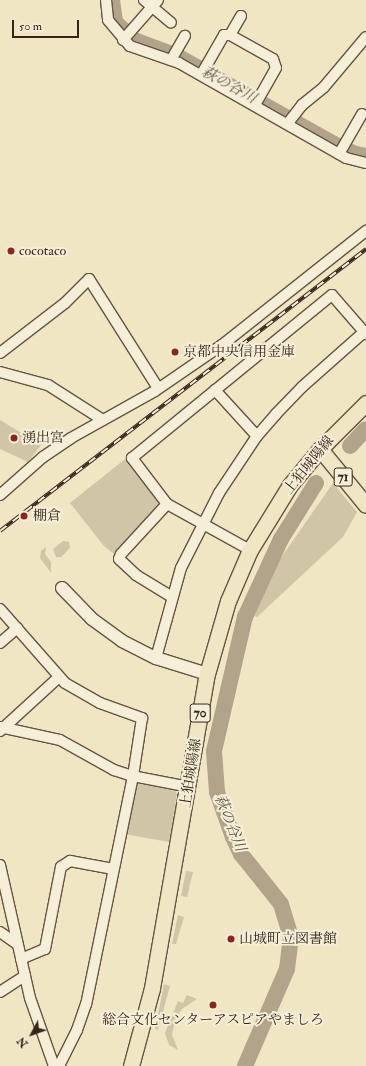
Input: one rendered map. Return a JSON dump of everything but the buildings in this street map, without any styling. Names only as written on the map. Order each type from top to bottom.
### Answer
[{"type":"main road","name":"上狛城陽線","points":[[131,1066],[149,1005],[189,787],[207,674],[228,600],[250,550],[290,485],[320,449],[366,404]]},
{"type":"main road","name":"71","points":[[320,449],[366,505]]},
{"type":"street","points":[[106,0],[108,20],[143,52],[172,57],[203,72],[366,163]]},
{"type":"street","points":[[126,36],[151,2],[171,23]]},
{"type":"street","points":[[230,35],[241,16]]},
{"type":"street","points":[[203,72],[224,35],[230,35],[273,59],[276,68],[257,102]]},
{"type":"street","points":[[172,57],[185,36]]},
{"type":"street","points":[[290,120],[302,105],[324,87],[366,37]]},
{"type":"street","points":[[341,150],[362,114]]},
{"type":"street","points":[[0,495],[44,457],[158,388],[222,345],[366,231]]},
{"type":"street","points":[[0,353],[64,303],[89,279],[158,388]]},
{"type":"street","points":[[156,658],[181,568],[202,524],[219,493],[257,436],[302,387],[365,333],[332,295],[132,458],[167,504],[202,524],[250,550]]},
{"type":"street","points":[[0,372],[48,385],[103,420]]},
{"type":"street","points":[[215,390],[257,436]]},
{"type":"street","points":[[167,504],[121,554],[120,559],[136,575],[172,597]]},
{"type":"street","points":[[62,588],[102,627],[122,641],[156,658],[207,674]]},
{"type":"street","points":[[0,609],[59,677],[100,703],[142,718],[133,776],[86,1004],[77,1030],[59,1066]]},
{"type":"street","points":[[0,644],[17,628]]},
{"type":"street","points":[[1,729],[59,677]]},
{"type":"street","points":[[1,729],[60,740],[114,770],[133,776],[189,787]]},
{"type":"street","points":[[21,959],[45,949],[61,866],[70,861],[113,869]]},
{"type":"street","points":[[0,865],[16,943],[38,1025],[54,1066]]},
{"type":"street","points":[[0,932],[16,943]]},
{"type":"street","points":[[0,992],[25,976]]},
{"type":"shaded area","name":"湧出宮","points":[[0,420],[41,445],[28,462],[0,449]]},
{"type":"shaded area","points":[[125,459],[159,500],[158,507],[114,554],[104,546],[70,503]]},
{"type":"shaded area","points":[[333,483],[357,512],[343,537],[257,617],[251,615],[276,565]]},
{"type":"shaded area","points":[[63,541],[69,542],[70,548],[61,557],[56,557],[53,549]]},
{"type":"shaded area","points":[[46,547],[45,554],[51,562],[51,573],[40,558],[41,551]]},
{"type":"shaded area","points":[[139,784],[174,789],[177,794],[169,842],[124,834],[134,787]]},
{"type":"shaded area","points":[[186,871],[193,872],[187,897],[181,896]]},
{"type":"shaded area","points":[[178,915],[184,917],[176,944],[172,944]]},
{"type":"shaded area","points":[[164,984],[170,986],[158,1030],[155,1029]]},
{"type":"shaded area","points":[[187,995],[197,999],[182,1009],[175,1020],[172,1035],[178,1050],[169,1045],[165,1033],[178,1001],[183,1003]]},
{"type":"waterway","name":"萩の谷川","points":[[112,0],[115,22],[134,40],[177,56],[334,144],[355,154],[366,156]]},
{"type":"waterway","name":"萩の谷川","points":[[350,446],[366,429]]},
{"type":"waterway","name":"萩の谷川","points":[[245,1066],[287,969],[291,937],[281,904],[241,854],[233,837],[217,792],[214,751],[245,617],[281,539],[316,483]]},
{"type":"railway","points":[[0,531],[366,249]]},
{"type":"place","name":"cocotaco","points":[[11,251]]},
{"type":"place","name":"京都中央信用金庫","points":[[175,352]]},
{"type":"place","name":"湧出宮","points":[[14,438]]},
{"type":"place","name":"棚倉","points":[[24,516]]},
{"type":"place","name":"山城町立図書館","points":[[231,939]]},
{"type":"place","name":"総合文化センターアスピアやましろ","points":[[213,1005]]}]
